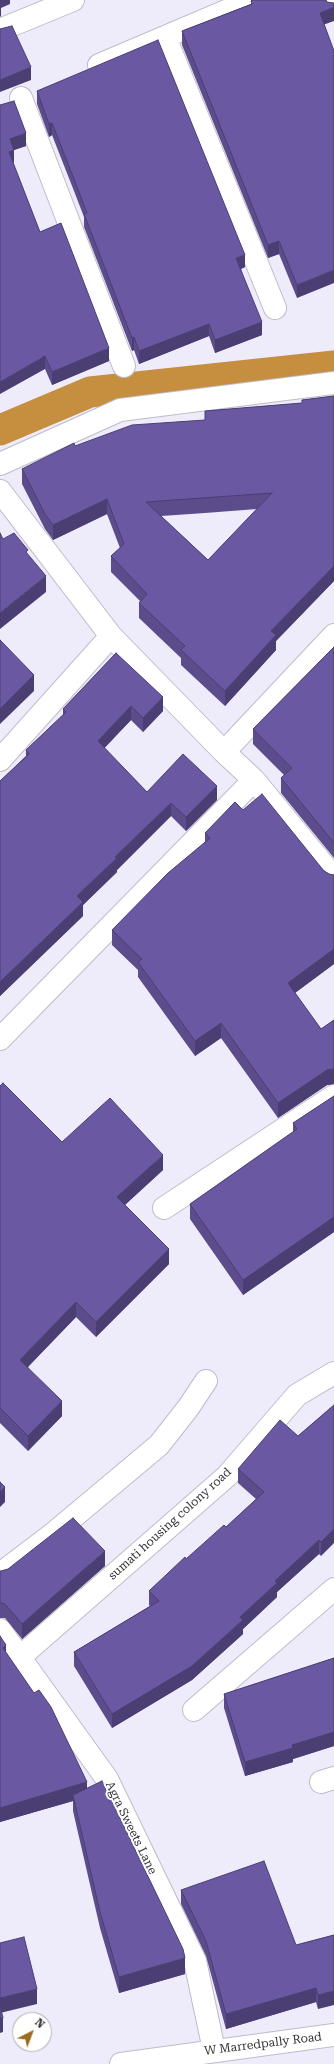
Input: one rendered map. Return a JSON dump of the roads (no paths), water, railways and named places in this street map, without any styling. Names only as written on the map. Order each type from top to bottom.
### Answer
[{"type":"street","points":[[0,30],[73,0]]},
{"type":"street","points":[[79,74],[165,37],[229,5],[252,0]]},
{"type":"street","points":[[332,0],[334,4]]},
{"type":"street","points":[[165,37],[275,308]]},
{"type":"street","points":[[0,106],[43,89]]},
{"type":"street","points":[[21,98],[124,366]]},
{"type":"street","points":[[0,464],[120,410],[334,383]]},
{"type":"street","points":[[0,491],[111,636],[224,752],[254,780],[334,878]]},
{"type":"street","points":[[224,752],[334,635]]},
{"type":"street","points":[[0,760],[111,636]]},
{"type":"street","points":[[0,1039],[254,780]]},
{"type":"street","points":[[164,1208],[334,1096]]},
{"type":"street","name":"sumati housing colony road","points":[[20,1657],[227,1476],[297,1395],[334,1373]]},
{"type":"street","points":[[0,1574],[54,1533],[159,1446],[188,1408],[206,1381]]},
{"type":"street","points":[[194,1710],[334,1589]]},
{"type":"street","name":"Agra Sweets Lane","points":[[0,1630],[107,1779],[195,1961],[214,2050]]},
{"type":"street","name":"W Marredpally Road","points":[[122,2064],[214,2050],[334,2035]]},
{"type":"waterway","points":[[0,430],[90,392],[334,366]]}]
